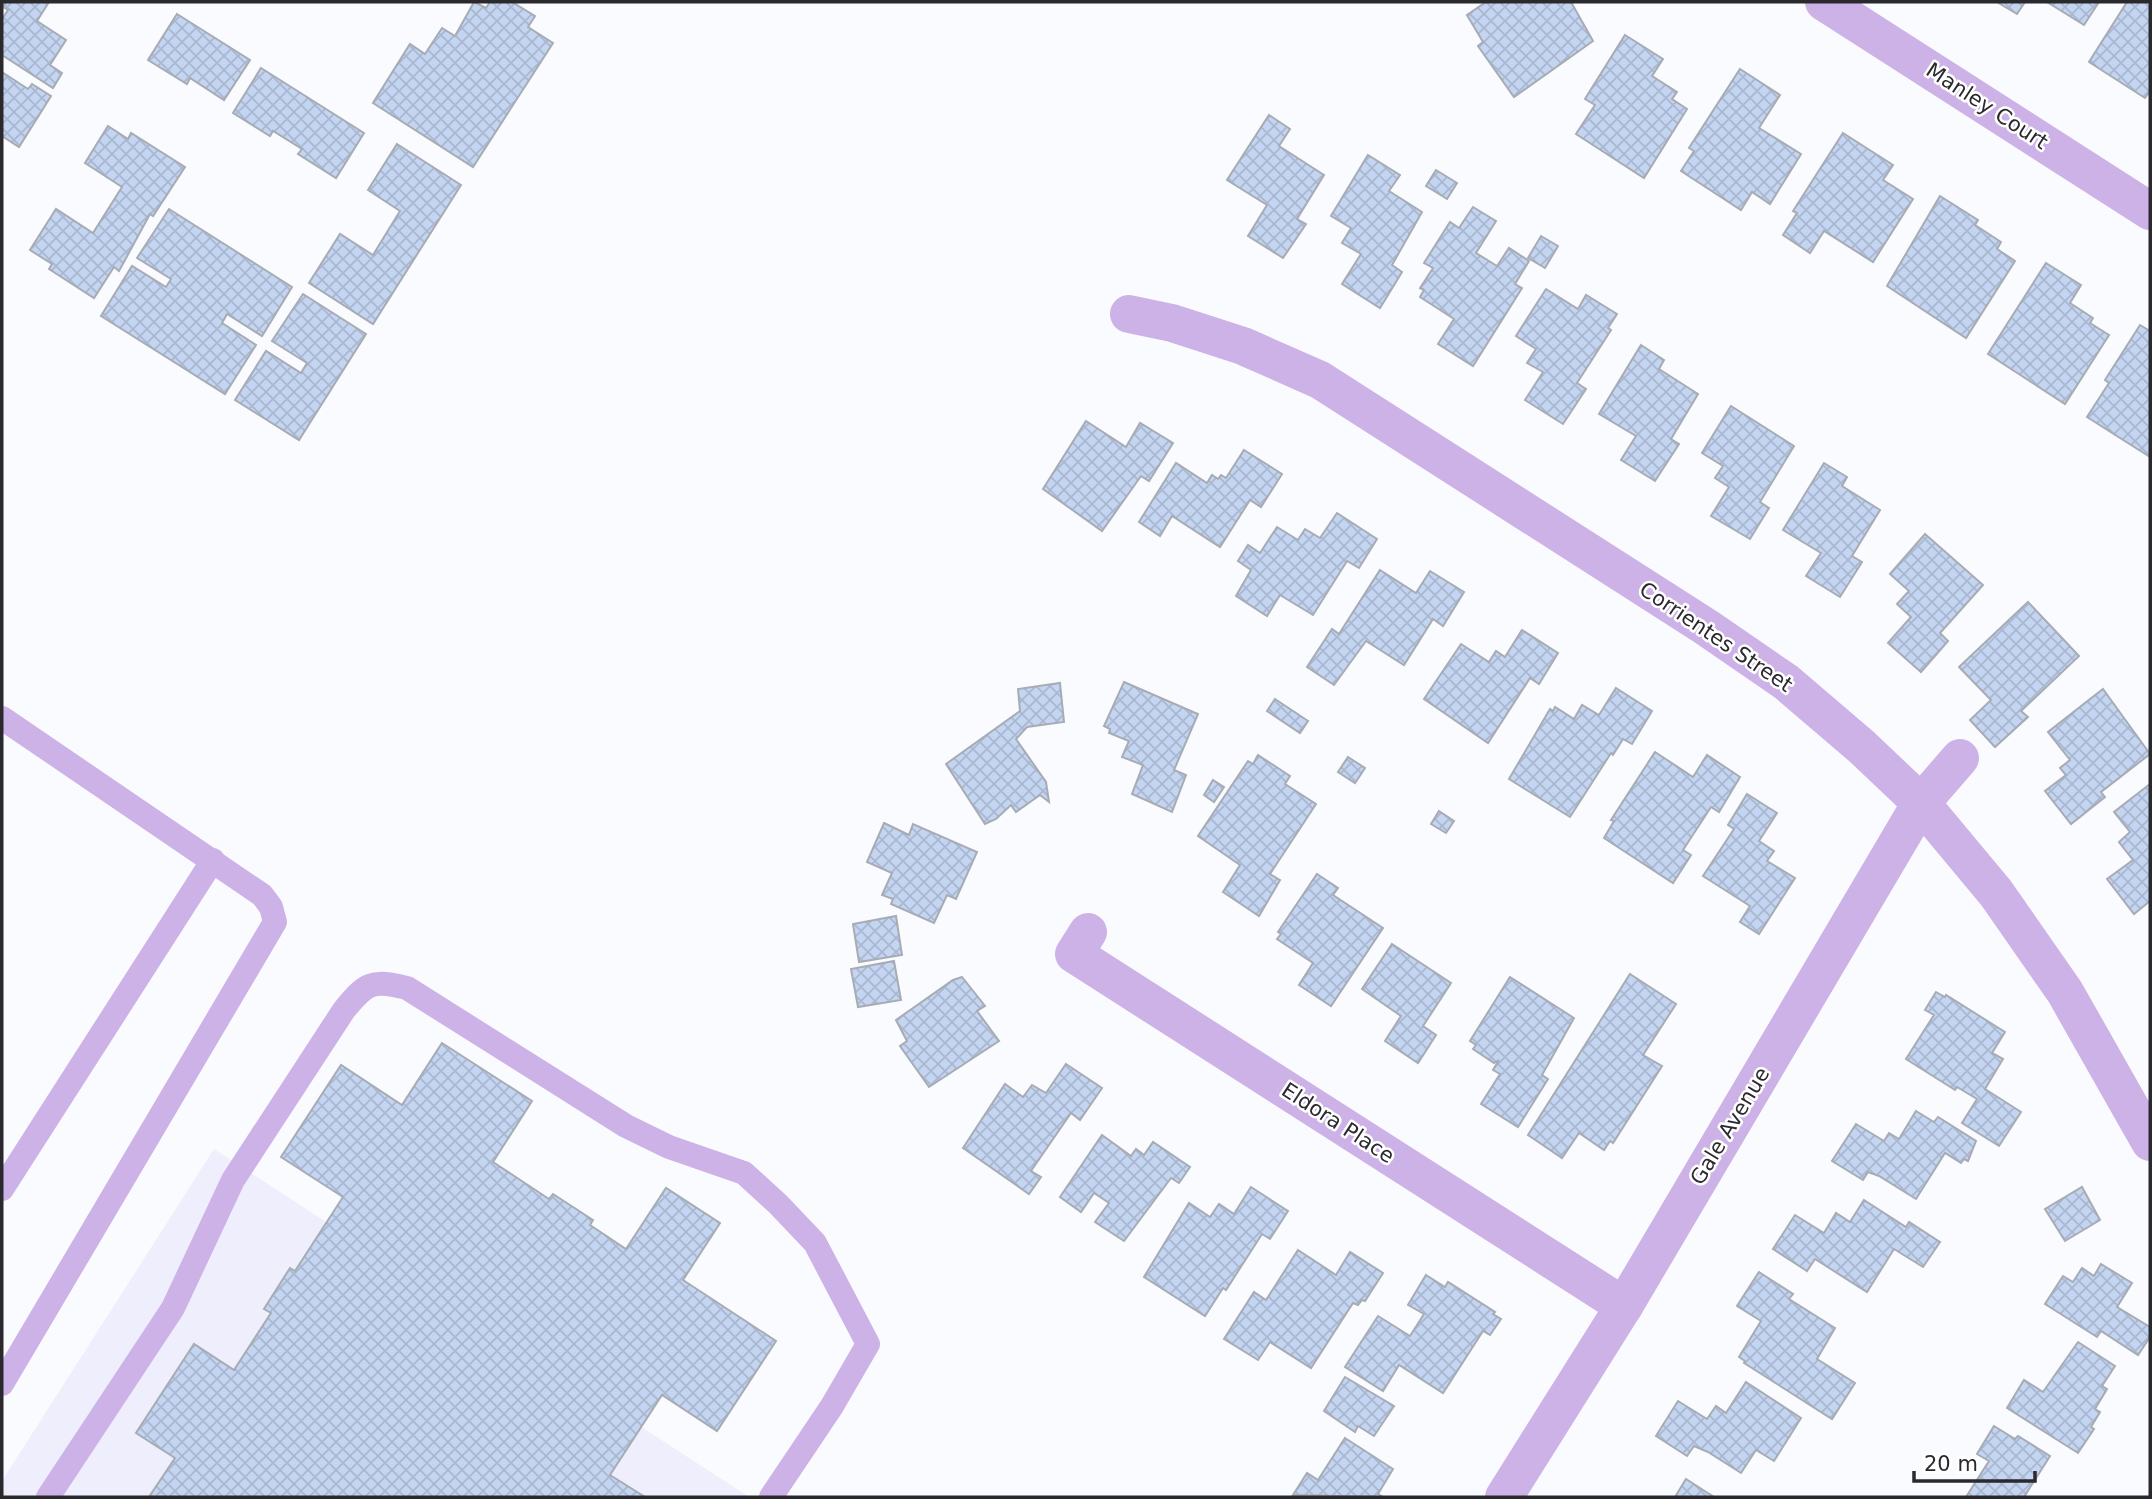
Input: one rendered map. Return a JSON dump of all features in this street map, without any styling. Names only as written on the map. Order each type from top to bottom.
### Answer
[{"type":"street","name":"Manley Court","points":[[1824,2],[2150,211]]},
{"type":"street","name":"Corrientes Street","points":[[1129,314],[1172,323],[1243,346],[1320,380],[1706,627],[1786,682],[1863,747],[1921,803],[1996,893],[2065,992],[2150,1142]]},
{"type":"street","name":"Gale Avenue","points":[[1504,1497],[1624,1306],[1921,803],[1960,758]]},
{"type":"street","name":"Eldora Place","points":[[1088,932],[1074,954],[1624,1306]]},
{"type":"lane","points":[[2,718],[262,895],[271,907],[275,922],[2,1384]]},
{"type":"lane","points":[[2,1189],[213,860]]},
{"type":"lane","points":[[48,1497],[173,1308],[233,1180],[344,1010],[363,987],[384,982],[407,988],[626,1126],[669,1147],[744,1173],[778,1203],[815,1243],[868,1344],[832,1406],[771,1497]]},
{"type":"shaded area","points":[[214,1149],[749,1497],[2,1497],[2,1481]]},
{"type":"building","points":[[6,2],[49,2],[37,21],[66,40],[50,65],[62,73],[53,88],[2,55],[2,19],[8,10],[3,7]]},
{"type":"building","points":[[474,2],[486,8],[490,2],[512,2],[535,16],[528,27],[553,43],[473,167],[373,103],[410,44],[425,54],[442,28],[455,36]]},
{"type":"building","points":[[1486,2],[1571,2],[1593,41],[1514,97],[1478,46],[1483,42],[1467,15]]},
{"type":"building","points":[[1997,2],[2025,2],[2017,14]]},
{"type":"building","points":[[2047,2],[2099,2],[2084,25]]},
{"type":"building","points":[[2127,2],[2150,2],[2150,91],[2145,98],[2089,62]]},
{"type":"building","points":[[177,14],[250,60],[224,100],[190,78],[187,84],[148,60]]},
{"type":"building","points":[[1625,35],[1663,59],[1652,76],[1677,92],[1672,99],[1687,109],[1644,178],[1576,134],[1595,105],[1585,99]]},
{"type":"building","points":[[261,68],[364,133],[336,178],[298,154],[302,149],[273,131],[270,136],[233,113]]},
{"type":"building","points":[[1740,69],[1780,95],[1759,128],[1801,154],[1770,204],[1752,192],[1741,210],[1681,171],[1694,151],[1689,148]]},
{"type":"building","points":[[2,72],[28,89],[32,84],[51,96],[19,147],[2,136]]},
{"type":"building","points":[[1269,115],[1290,129],[1279,146],[1324,175],[1297,219],[1306,224],[1283,258],[1248,236],[1267,205],[1227,180]]},
{"type":"building","points":[[108,126],[128,139],[131,133],[185,167],[153,216],[150,214],[119,271],[114,267],[94,298],[49,269],[52,264],[30,250],[56,209],[93,233],[122,187],[85,163]]},
{"type":"building","points":[[1843,133],[1893,165],[1883,180],[1913,199],[1873,262],[1824,231],[1810,253],[1783,235],[1797,213],[1793,211]]},
{"type":"building","points":[[397,144],[461,185],[373,324],[309,283],[340,234],[373,255],[400,211],[368,190]]},
{"type":"building","points":[[1368,155],[1400,175],[1389,191],[1422,212],[1392,265],[1402,272],[1380,308],[1342,284],[1361,254],[1342,243],[1351,228],[1331,216]]},
{"type":"building","points":[[1436,170],[1457,183],[1447,199],[1426,186]]},
{"type":"building","points":[[1940,196],[1978,220],[1975,225],[2001,242],[1997,249],[2015,261],[1966,338],[1887,286]]},
{"type":"building","points":[[1473,207],[1496,221],[1476,253],[1497,266],[1509,248],[1529,261],[1515,284],[1522,288],[1473,366],[1438,344],[1454,319],[1420,297],[1424,290],[1420,288],[1433,268],[1424,263],[1450,222],[1459,228]]},
{"type":"building","points":[[169,209],[292,287],[262,336],[227,314],[222,323],[256,345],[225,394],[101,316],[132,266],[166,287],[171,279],[137,258]]},
{"type":"building","points":[[1541,236],[1558,246],[1545,268],[1528,258]]},
{"type":"building","points":[[2046,263],[2081,285],[2070,303],[2093,318],[2090,323],[2109,335],[2065,404],[1988,354]]},
{"type":"building","points":[[1546,289],[1578,309],[1586,295],[1617,314],[1608,328],[1611,330],[1577,383],[1586,389],[1563,424],[1525,400],[1543,372],[1527,363],[1536,349],[1516,336]]},
{"type":"building","points":[[303,294],[366,334],[299,440],[235,400],[266,351],[301,373],[307,363],[272,341]]},
{"type":"building","points":[[2140,325],[2150,331],[2150,457],[2087,417],[2109,383],[2105,380]]},
{"type":"building","points":[[1641,345],[1664,360],[1659,369],[1698,394],[1671,439],[1679,444],[1655,481],[1621,460],[1636,436],[1599,414]]},
{"type":"building","points":[[1731,406],[1794,446],[1760,502],[1769,508],[1750,539],[1711,516],[1729,487],[1715,478],[1723,466],[1702,453]]},
{"type":"building","points":[[1086,421],[1126,447],[1140,423],[1173,443],[1149,481],[1141,476],[1102,531],[1043,489]]},
{"type":"building","points":[[1244,450],[1282,474],[1261,507],[1250,500],[1220,547],[1172,516],[1160,536],[1139,522],[1176,463],[1207,483],[1212,475],[1218,479],[1221,475],[1226,478]]},
{"type":"building","points":[[1824,463],[1847,477],[1842,486],[1880,510],[1852,556],[1862,562],[1840,597],[1806,576],[1821,553],[1783,530]]},
{"type":"building","points":[[1337,513],[1377,539],[1359,568],[1347,561],[1313,615],[1280,595],[1267,616],[1236,596],[1251,570],[1238,561],[1248,545],[1260,553],[1277,527],[1298,540],[1305,529],[1320,538]]},
{"type":"building","points":[[1925,534],[1983,585],[1940,633],[1948,641],[1921,672],[1888,643],[1911,617],[1897,604],[1909,591],[1890,574]]},
{"type":"building","points":[[1380,570],[1416,593],[1430,571],[1464,592],[1443,626],[1433,619],[1404,665],[1366,641],[1334,685],[1307,667],[1332,629],[1339,634]]},
{"type":"building","points":[[2028,602],[2079,656],[2021,711],[2028,717],[1995,747],[1970,720],[1991,700],[1959,667]]},
{"type":"building","points":[[1522,630],[1558,653],[1539,684],[1530,678],[1488,743],[1424,699],[1461,644],[1489,662],[1496,651],[1505,657]]},
{"type":"building","points":[[1124,682],[1198,714],[1174,770],[1186,775],[1172,812],[1132,794],[1143,765],[1122,757],[1129,741],[1109,733],[1110,729],[1104,726]]},
{"type":"building","points":[[1060,683],[1064,722],[1027,727],[1016,739],[1046,782],[1049,802],[1040,795],[1016,812],[1011,805],[996,819],[985,824],[946,764],[1020,711],[1018,689]]},
{"type":"building","points":[[1616,688],[1652,711],[1632,744],[1623,739],[1613,755],[1611,753],[1570,817],[1509,779],[1550,709],[1553,711],[1555,707],[1574,719],[1582,705],[1599,715]]},
{"type":"building","points":[[2103,689],[2150,754],[2101,792],[2105,797],[2071,824],[2045,791],[2066,775],[2060,768],[2070,760],[2048,732]]},
{"type":"building","points":[[1275,699],[1308,721],[1300,733],[1267,711]]},
{"type":"building","points":[[1655,752],[1693,777],[1707,755],[1740,777],[1719,812],[1711,807],[1683,850],[1691,855],[1673,883],[1604,838],[1614,821],[1611,820]]},
{"type":"building","points":[[1258,755],[1290,776],[1285,784],[1316,804],[1270,874],[1280,880],[1259,916],[1223,892],[1240,865],[1198,836],[1248,761],[1253,764]]},
{"type":"building","points":[[1348,757],[1365,768],[1355,783],[1338,772]]},
{"type":"building","points":[[1213,780],[1224,787],[1214,802],[1204,795]]},
{"type":"building","points":[[2150,784],[2150,901],[2134,914],[2107,879],[2133,860],[2119,842],[2130,832],[2114,812]]},
{"type":"building","points":[[1747,794],[1777,813],[1759,841],[1774,851],[1767,861],[1795,878],[1759,934],[1740,922],[1750,906],[1703,876],[1734,829],[1728,825]]},
{"type":"building","points":[[1439,811],[1454,821],[1446,833],[1431,824]]},
{"type":"building","points":[[884,823],[909,835],[913,824],[977,852],[956,899],[947,895],[934,923],[891,904],[893,899],[882,895],[892,873],[867,862]]},
{"type":"building","points":[[1317,874],[1338,888],[1333,895],[1383,928],[1331,1006],[1299,985],[1313,963],[1277,939],[1281,934],[1278,932]]},
{"type":"building","points":[[896,916],[902,955],[859,962],[853,924]]},
{"type":"building","points":[[1392,944],[1451,983],[1423,1026],[1436,1035],[1418,1063],[1385,1041],[1401,1016],[1362,989]]},
{"type":"building","points":[[894,961],[901,1000],[858,1007],[851,969]]},
{"type":"building","points":[[1630,974],[1676,1004],[1643,1055],[1662,1066],[1613,1143],[1610,1141],[1604,1150],[1579,1133],[1562,1158],[1528,1135]]},
{"type":"building","points":[[962,977],[985,1006],[977,1011],[999,1041],[929,1087],[900,1046],[907,1041],[896,1020],[953,980]]},
{"type":"building","points":[[1510,977],[1574,1018],[1542,1075],[1548,1079],[1518,1127],[1481,1104],[1500,1074],[1493,1070],[1499,1060],[1494,1063],[1473,1049],[1476,1045],[1470,1041]]},
{"type":"building","points":[[1936,992],[1945,997],[1946,995],[2005,1032],[1992,1053],[2003,1059],[1985,1089],[2021,1112],[1999,1146],[1962,1123],[1977,1099],[1957,1087],[1955,1090],[1906,1059],[1934,1015],[1925,1010]]},
{"type":"building","points":[[442,1043],[532,1101],[493,1162],[549,1199],[553,1194],[593,1220],[590,1225],[626,1249],[666,1188],[720,1223],[683,1280],[776,1341],[717,1431],[662,1395],[610,1475],[645,1497],[149,1497],[175,1458],[136,1433],[194,1344],[234,1370],[271,1313],[264,1309],[290,1268],[295,1271],[343,1197],[281,1157],[341,1065],[402,1105]]},
{"type":"building","points":[[1066,1064],[1102,1088],[1080,1120],[1071,1113],[1031,1171],[1041,1177],[1029,1194],[963,1148],[1005,1084],[1023,1097],[1032,1085],[1046,1093]]},
{"type":"building","points":[[1916,1111],[1934,1122],[1938,1117],[1976,1141],[1968,1161],[1964,1159],[1961,1163],[1945,1153],[1916,1199],[1879,1176],[1868,1172],[1863,1180],[1832,1161],[1856,1124],[1884,1141],[1889,1133],[1899,1139]]},
{"type":"building","points":[[1102,1135],[1131,1156],[1136,1149],[1144,1155],[1153,1142],[1190,1167],[1179,1183],[1171,1178],[1124,1241],[1095,1222],[1109,1203],[1094,1193],[1081,1212],[1060,1197]]},
{"type":"building","points":[[1251,1187],[1288,1211],[1270,1239],[1262,1234],[1226,1290],[1223,1288],[1205,1316],[1144,1277],[1189,1203],[1210,1217],[1219,1204],[1234,1214]]},
{"type":"building","points":[[2082,1187],[2100,1220],[2065,1241],[2045,1209]]},
{"type":"building","points":[[1864,1200],[1906,1227],[1909,1222],[1940,1242],[1923,1267],[1894,1249],[1867,1292],[1815,1259],[1807,1271],[1773,1249],[1795,1215],[1824,1233],[1836,1213],[1850,1222]]},
{"type":"building","points":[[1298,1250],[1336,1275],[1350,1252],[1383,1273],[1365,1301],[1362,1300],[1358,1305],[1353,1303],[1311,1368],[1270,1342],[1258,1360],[1224,1339],[1254,1292],[1266,1300]]},
{"type":"building","points":[[2101,1264],[2132,1283],[2117,1307],[2150,1327],[2150,1337],[2138,1355],[2101,1331],[2097,1337],[2045,1304],[2063,1276],[2073,1282],[2082,1268],[2094,1276]]},
{"type":"building","points":[[1759,1272],[1793,1294],[1789,1299],[1835,1328],[1817,1359],[1855,1383],[1832,1419],[1744,1363],[1739,1357],[1761,1321],[1737,1306]]},
{"type":"building","points":[[1426,1275],[1445,1287],[1448,1282],[1495,1312],[1493,1314],[1501,1319],[1490,1335],[1483,1331],[1443,1393],[1399,1365],[1383,1391],[1345,1367],[1378,1316],[1410,1336],[1424,1314],[1408,1305]]},
{"type":"building","points":[[2078,1342],[2115,1366],[2102,1386],[2107,1389],[2095,1409],[2100,1412],[2091,1427],[2094,1429],[2078,1453],[2007,1408],[2024,1380],[2043,1392]]},
{"type":"building","points":[[1345,1377],[1394,1406],[1374,1436],[1358,1426],[1355,1432],[1324,1411]]},
{"type":"building","points":[[1746,1382],[1801,1418],[1774,1461],[1756,1450],[1741,1473],[1708,1452],[1694,1446],[1687,1456],[1656,1436],[1678,1401],[1707,1419],[1716,1406],[1726,1413]]},
{"type":"building","points":[[1994,1426],[2015,1439],[2018,1436],[2050,1456],[2024,1497],[1966,1497],[1989,1461],[1977,1454]]},
{"type":"building","points":[[1345,1438],[1393,1469],[1378,1494],[1383,1497],[1293,1495],[1307,1473],[1318,1480]]},
{"type":"building","points":[[1686,1479],[1714,1497],[1675,1497]]}]
